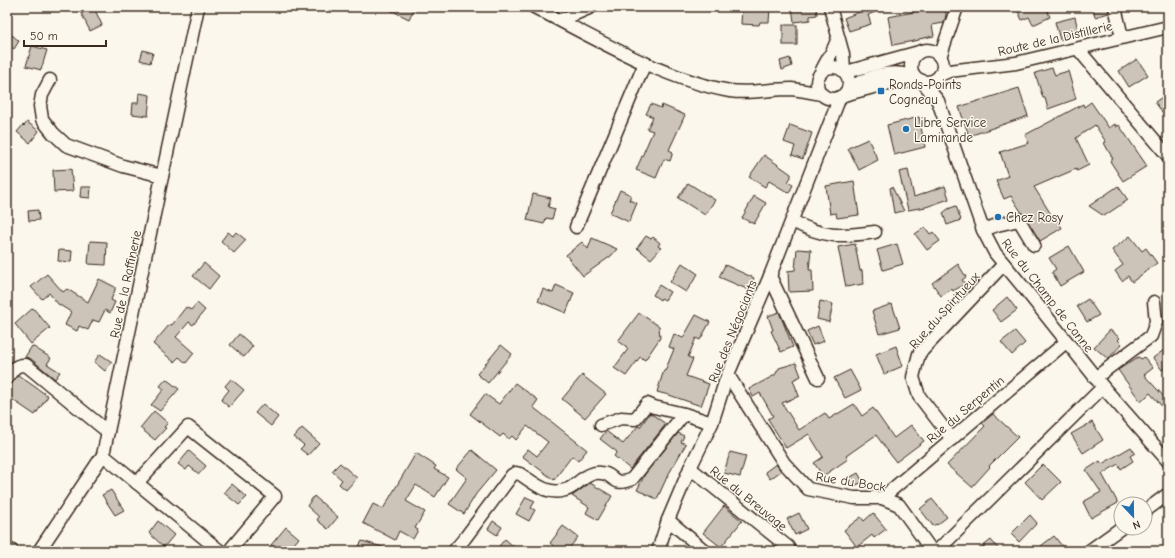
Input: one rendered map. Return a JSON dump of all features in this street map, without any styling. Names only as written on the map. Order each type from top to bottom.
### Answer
[{"type":"street","name":"Rue de la Raffinerie","points":[[39,551],[103,455],[198,7]]},
{"type":"street","points":[[534,7],[645,63],[703,85],[732,91],[753,92],[791,89],[822,95],[831,99],[881,85],[919,80],[930,81],[939,76],[942,70],[929,56]]},
{"type":"street","points":[[561,20],[591,7]]},
{"type":"street","points":[[830,7],[850,85],[843,95]]},
{"type":"street","points":[[919,80],[911,69],[929,56],[948,32],[957,7]]},
{"type":"street","points":[[1115,7],[1122,37]]},
{"type":"street","name":"Route de la Distillerie","points":[[939,76],[949,71],[1016,63],[1168,26]]},
{"type":"street","points":[[832,121],[816,84],[828,57],[836,46],[838,37]]},
{"type":"street","points":[[1078,49],[1168,156]]},
{"type":"street","points":[[846,72],[929,56]]},
{"type":"street","points":[[891,74],[929,56]]},
{"type":"street","name":"Route de la Distillerie","points":[[929,56],[972,68]]},
{"type":"street","points":[[576,227],[645,63]]},
{"type":"street","points":[[791,89],[804,84],[827,67],[833,66],[839,67],[855,78],[867,79]]},
{"type":"street","points":[[843,95],[849,88],[867,79],[891,74],[902,74],[919,80]]},
{"type":"street","name":"Rue du Champ de Canne","points":[[939,76],[938,101],[983,230],[995,252],[1099,383],[1168,461]]},
{"type":"street","points":[[50,80],[42,95],[40,106],[42,119],[53,133],[66,145],[123,166],[162,176]]},
{"type":"street","name":"Rue du Champ de Canne","points":[[919,80],[938,101]]},
{"type":"street","name":"Rue des Négociants","points":[[658,551],[668,520],[690,468],[712,423],[728,375],[770,276],[843,95]]},
{"type":"street","points":[[983,230],[1019,220],[1034,245]]},
{"type":"street","points":[[792,221],[817,233],[840,236],[874,232]]},
{"type":"street","name":"Rue du Spiritueux","points":[[952,439],[919,396],[912,377],[919,354],[1004,264]]},
{"type":"street","points":[[770,276],[818,378]]},
{"type":"street","points":[[938,551],[1099,383],[1150,336],[1156,322],[1154,302]]},
{"type":"street","name":"Rue du Serpentin","points":[[882,498],[1066,342]]},
{"type":"street","points":[[7,378],[15,367],[26,365],[108,432]]},
{"type":"street","name":"Rue du Bock","points":[[728,375],[784,464],[808,490],[854,498],[882,498],[899,505],[932,551]]},
{"type":"street","points":[[601,425],[621,418],[635,419],[647,404],[712,423]]},
{"type":"street","points":[[454,551],[512,475],[516,473],[520,474],[545,490],[557,492],[566,490],[589,475],[595,473],[603,472],[618,482],[625,482],[632,479],[684,414]]},
{"type":"street","points":[[137,483],[188,427],[275,496],[230,551]]},
{"type":"street","points":[[103,455],[220,551]]},
{"type":"street","name":"Rue du Breuvage","points":[[690,468],[788,548],[789,551]]},
{"type":"street","points":[[1153,505],[1168,494]]},
{"type":"street","points":[[668,520],[705,551]]},
{"type":"street","points":[[1089,551],[1113,534]]},
{"type":"street","points":[[7,548],[12,551]]},
{"type":"building","points":[[80,7],[89,7],[91,11],[95,10],[102,25],[90,31],[81,13],[83,13]]},
{"type":"building","points":[[384,7],[415,7],[409,19]]},
{"type":"building","points":[[742,7],[770,7],[769,22],[760,22],[759,25],[741,24]]},
{"type":"building","points":[[792,7],[816,7],[817,15],[810,16],[810,20],[794,22]]},
{"type":"building","points":[[857,7],[887,7],[868,15],[871,24],[849,31],[844,18],[859,12]]},
{"type":"building","points":[[928,7],[945,7],[946,15],[944,23],[932,25],[934,36],[893,45],[888,17],[929,9]]},
{"type":"building","points":[[1016,7],[1046,7],[1050,17],[1033,25],[1029,17],[1022,20]]},
{"type":"building","points":[[1093,7],[1108,7],[1109,13],[1095,17]]},
{"type":"building","points":[[1075,17],[1079,35],[1060,40],[1055,22]]},
{"type":"building","points":[[783,25],[797,25],[797,45],[783,45]]},
{"type":"building","points":[[12,35],[19,41],[14,49],[7,44]]},
{"type":"building","points":[[32,46],[47,50],[41,70],[26,66]]},
{"type":"building","points":[[143,50],[153,53],[150,63],[140,60]]},
{"type":"building","points":[[790,58],[792,66],[782,70],[780,61]]},
{"type":"building","points":[[1137,59],[1148,75],[1129,87],[1119,71]]},
{"type":"building","points":[[1052,68],[1055,75],[1068,71],[1076,99],[1048,109],[1035,73]]},
{"type":"building","points":[[1019,88],[1028,116],[969,136],[959,107]]},
{"type":"building","points":[[139,93],[150,95],[148,116],[132,114],[133,103],[138,103]]},
{"type":"building","points":[[1168,93],[1168,120],[1155,102]]},
{"type":"building","points":[[1091,102],[1109,128],[1115,124],[1116,127],[1119,125],[1147,166],[1123,181],[1110,161],[1113,159],[1104,143],[1106,142],[1095,125],[1076,138],[1089,165],[1034,187],[1052,216],[1054,215],[1062,228],[1040,241],[1011,196],[1004,199],[996,181],[1008,176],[1000,152],[1029,143],[1025,135],[1083,104],[1084,107]]},
{"type":"building","points":[[651,104],[661,108],[662,105],[685,115],[669,150],[673,152],[670,161],[664,159],[656,178],[636,170],[653,131],[647,129],[653,117],[646,114]]},
{"type":"building","points":[[919,117],[925,147],[894,155],[887,125]]},
{"type":"building","points":[[27,122],[39,131],[30,143],[17,132]]},
{"type":"building","points":[[790,125],[812,133],[803,159],[792,155],[795,146],[784,142]]},
{"type":"building","points":[[868,139],[878,160],[859,170],[848,148]]},
{"type":"building","points":[[764,155],[791,174],[788,182],[793,185],[789,193],[769,181],[765,187],[749,177]]},
{"type":"building","points":[[71,169],[73,191],[54,192],[53,170]]},
{"type":"building","points":[[908,170],[914,197],[945,186],[949,199],[926,207],[908,210],[899,172]]},
{"type":"building","points":[[854,181],[859,215],[837,218],[836,213],[830,214],[826,186]]},
{"type":"building","points":[[688,183],[715,200],[705,215],[678,198]]},
{"type":"building","points":[[1118,186],[1128,200],[1104,216],[1089,206]]},
{"type":"building","points":[[81,187],[91,187],[90,198],[80,197]]},
{"type":"building","points":[[892,187],[904,211],[894,213],[890,188]]},
{"type":"building","points":[[620,190],[631,195],[629,200],[637,203],[629,222],[610,213]]},
{"type":"building","points":[[533,194],[551,198],[548,207],[555,209],[552,219],[546,218],[544,224],[527,220]]},
{"type":"building","points":[[754,196],[766,203],[754,224],[742,218]]},
{"type":"building","points":[[956,206],[961,220],[947,225],[943,213]]},
{"type":"building","points":[[38,210],[39,220],[29,221],[28,211]]},
{"type":"building","points":[[925,227],[930,234],[933,232],[940,241],[927,250],[915,234]]},
{"type":"building","points":[[228,232],[233,236],[236,232],[246,240],[234,253],[221,241]]},
{"type":"building","points":[[646,236],[651,239],[653,237],[660,243],[658,246],[661,248],[651,259],[637,248]]},
{"type":"building","points":[[1130,236],[1142,251],[1146,248],[1157,263],[1132,282],[1128,276],[1122,281],[1115,271],[1123,265],[1112,250]]},
{"type":"building","points":[[592,238],[617,249],[611,256],[583,276],[566,255],[582,242],[588,249]]},
{"type":"building","points":[[90,241],[107,242],[106,265],[88,264]]},
{"type":"building","points":[[855,244],[860,271],[862,270],[863,284],[846,287],[838,247]]},
{"type":"building","points":[[897,244],[903,264],[883,270],[877,250]]},
{"type":"building","points":[[1069,246],[1084,272],[1060,286],[1052,272],[1056,269],[1049,258]]},
{"type":"building","points":[[797,249],[811,250],[809,270],[812,270],[813,291],[789,292],[788,271],[795,270]]},
{"type":"building","points":[[59,250],[72,251],[71,262],[58,261]]},
{"type":"building","points":[[204,263],[219,276],[209,289],[193,276]]},
{"type":"building","points":[[682,263],[698,274],[686,292],[670,282]]},
{"type":"building","points":[[958,264],[966,277],[962,280],[965,284],[953,291],[952,289],[941,296],[932,283]]},
{"type":"building","points":[[725,265],[754,278],[749,290],[719,277]]},
{"type":"building","points":[[47,274],[63,292],[67,289],[88,302],[99,279],[115,287],[111,300],[115,302],[110,313],[105,310],[99,322],[93,320],[88,330],[79,326],[77,331],[65,325],[71,312],[58,304],[49,293],[42,299],[31,287]]},
{"type":"building","points":[[556,285],[574,293],[566,313],[538,301],[543,289],[553,293]]},
{"type":"building","points":[[659,285],[670,292],[665,300],[661,298],[660,300],[653,295]]},
{"type":"building","points":[[1007,297],[1017,310],[1001,322],[992,310]]},
{"type":"building","points":[[1088,299],[1099,315],[1087,322],[1077,306]]},
{"type":"building","points":[[820,301],[833,304],[829,322],[817,319]]},
{"type":"building","points":[[197,303],[205,310],[193,325],[189,322],[176,337],[194,353],[186,363],[179,357],[174,362],[153,344],[170,324],[172,325],[186,307],[191,310]]},
{"type":"building","points":[[892,304],[900,328],[879,334],[872,311]]},
{"type":"building","points":[[33,308],[50,328],[31,344],[15,324]]},
{"type":"building","points":[[779,312],[793,347],[781,352],[771,331],[773,330],[768,316]]},
{"type":"building","points":[[639,313],[659,326],[660,338],[645,360],[640,357],[626,376],[614,368],[628,349],[618,341]]},
{"type":"building","points":[[696,315],[710,322],[700,340],[696,338],[688,357],[693,359],[686,376],[709,384],[701,406],[657,392],[664,370],[665,371],[674,349],[669,347],[674,334],[683,338]]},
{"type":"building","points":[[818,326],[824,341],[813,345],[807,331]]},
{"type":"building","points":[[1110,330],[1120,338],[1118,340],[1122,344],[1108,359],[1094,347]]},
{"type":"building","points":[[1015,331],[1025,343],[1012,355],[1001,342]]},
{"type":"building","points":[[239,334],[253,346],[244,357],[230,345]]},
{"type":"building","points":[[501,345],[512,354],[488,383],[477,374]]},
{"type":"building","points":[[32,346],[51,358],[47,364],[60,372],[55,379],[31,359],[25,357]]},
{"type":"building","points":[[896,346],[903,366],[884,374],[876,354]]},
{"type":"building","points":[[1168,347],[1168,366],[1162,370],[1153,358]]},
{"type":"building","points":[[100,354],[112,362],[105,371],[94,362]]},
{"type":"building","points":[[1138,357],[1142,359],[1144,357],[1153,368],[1144,375],[1168,401],[1168,413],[1150,393],[1141,402],[1118,370]]},
{"type":"building","points":[[796,363],[801,376],[793,380],[799,396],[782,403],[799,430],[825,413],[829,419],[854,404],[862,416],[873,408],[894,438],[911,425],[924,441],[896,462],[876,435],[846,456],[848,459],[823,476],[814,463],[823,457],[809,434],[786,448],[768,419],[773,416],[760,393],[753,397],[749,389],[775,375],[779,368]]},
{"type":"building","points":[[850,370],[861,390],[845,398],[834,378]]},
{"type":"building","points":[[18,375],[48,396],[35,415],[7,396],[7,391]]},
{"type":"building","points":[[582,375],[606,394],[585,418],[562,399]]},
{"type":"building","points":[[166,379],[179,389],[160,411],[151,405],[164,389],[160,386]]},
{"type":"building","points":[[231,379],[244,390],[229,407],[221,400],[229,390],[225,386]]},
{"type":"building","points":[[515,383],[538,400],[533,407],[587,450],[578,461],[572,456],[554,480],[522,456],[528,449],[537,456],[548,442],[527,426],[516,440],[512,436],[509,439],[503,434],[500,437],[470,414],[485,394],[499,404]]},
{"type":"building","points":[[263,404],[278,417],[271,426],[255,413]]},
{"type":"building","points":[[154,411],[168,423],[164,427],[166,428],[155,440],[140,428]]},
{"type":"building","points":[[650,413],[666,424],[630,469],[614,456],[617,452],[600,439],[606,431],[623,444],[638,426],[640,427]]},
{"type":"building","points":[[993,414],[1018,437],[989,466],[990,467],[972,487],[947,465],[985,426],[982,423]]},
{"type":"building","points":[[1092,422],[1103,440],[1083,453],[1071,434]]},
{"type":"building","points":[[302,428],[319,443],[308,455],[300,449],[304,445],[294,437]]},
{"type":"building","points":[[678,433],[684,436],[681,442],[686,444],[667,477],[657,499],[637,490],[645,474]]},
{"type":"building","points":[[1131,447],[1135,453],[1130,456],[1133,461],[1121,469],[1118,464],[1102,474],[1114,496],[1113,506],[1091,518],[1083,502],[1101,492],[1086,470],[1100,461],[1102,464]]},
{"type":"building","points":[[472,450],[496,470],[476,494],[464,514],[449,504],[467,478],[456,469]]},
{"type":"building","points":[[189,451],[206,466],[199,474],[189,466],[186,470],[178,464]]},
{"type":"building","points":[[730,452],[746,456],[740,477],[724,473]]},
{"type":"building","points":[[416,453],[436,466],[434,469],[448,477],[435,497],[416,485],[406,501],[425,512],[415,528],[418,530],[413,539],[399,531],[395,540],[363,523],[373,504],[383,509]]},
{"type":"building","points":[[340,463],[357,478],[346,490],[339,484],[342,480],[332,471]]},
{"type":"building","points":[[776,464],[781,471],[770,479],[765,472]]},
{"type":"building","points":[[1043,464],[1061,482],[1042,500],[1025,482]]},
{"type":"building","points":[[858,473],[863,482],[854,486],[849,478]]},
{"type":"building","points":[[590,483],[612,496],[598,520],[586,513],[589,507],[572,496]]},
{"type":"building","points":[[232,484],[247,497],[239,505],[224,493]]},
{"type":"building","points":[[111,490],[124,510],[115,515],[102,495]]},
{"type":"building","points":[[314,496],[338,517],[328,529],[317,520],[319,517],[307,506]]},
{"type":"building","points":[[526,497],[535,501],[531,508],[535,510],[529,521],[516,514]]},
{"type":"building","points":[[932,499],[947,517],[937,525],[936,524],[933,526],[920,509]]},
{"type":"building","points":[[724,506],[742,521],[721,547],[703,533]]},
{"type":"building","points":[[799,513],[807,529],[795,535],[787,519]]},
{"type":"building","points":[[873,513],[886,529],[874,538],[872,535],[857,547],[844,530],[861,517],[864,521]]},
{"type":"building","points":[[1030,515],[1037,523],[1019,542],[1011,534]]},
{"type":"building","points":[[158,521],[174,535],[164,547],[149,533]]},
{"type":"building","points":[[493,521],[502,527],[497,535],[488,529]]},
{"type":"building","points":[[563,526],[578,537],[567,551],[560,551],[550,543]]},
{"type":"building","points":[[286,527],[299,538],[288,551],[278,551],[271,545]]},
{"type":"building","points":[[1054,536],[1066,551],[1045,551],[1041,546]]},
{"type":"building","points":[[505,539],[519,551],[495,551]]},
{"type":"building","points":[[991,540],[1000,551],[977,551]]},
{"type":"building","points":[[362,541],[389,549],[388,551],[356,551]]},
{"type":"place","name":"Ronds-Points Cogneau","points":[[881,91]]},
{"type":"place","name":"Libre Service Lamirande","points":[[906,129]]},
{"type":"place","name":"Chez Rosy","points":[[998,217]]}]
